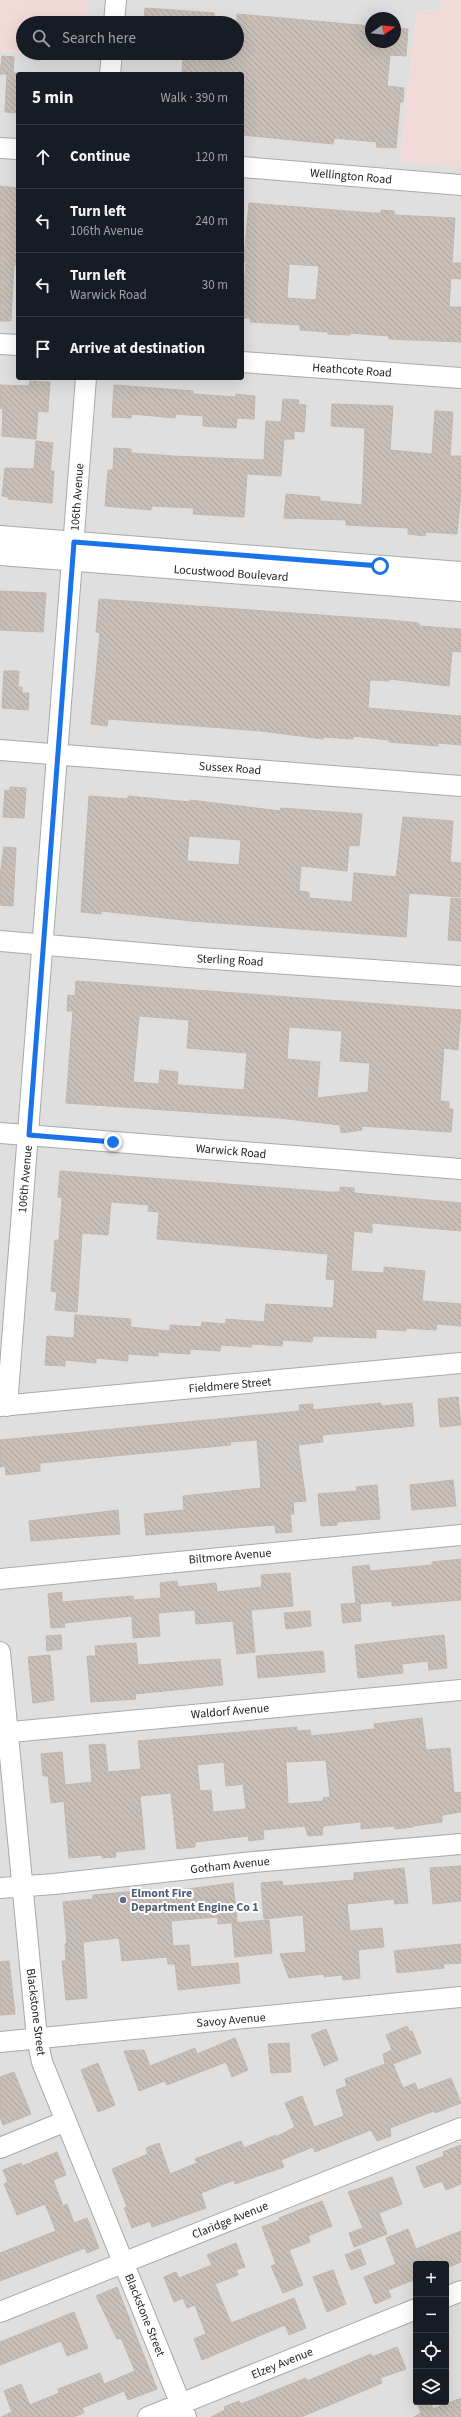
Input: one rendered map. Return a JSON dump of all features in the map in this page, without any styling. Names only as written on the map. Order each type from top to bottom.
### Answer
[{"type":"street","points":[[115,16],[116,0]]},
{"type":"street","points":[[110,72],[111,60]]},
{"type":"street","points":[[0,148],[16,149]]},
{"type":"street","name":"Wellington Road","points":[[244,167],[461,185]]},
{"type":"street","points":[[0,344],[16,345]]},
{"type":"street","name":"Heathcote Road","points":[[244,362],[461,378]]},
{"type":"street","name":"106th Avenue","points":[[3,1406],[29,1135],[56,755],[86,380]]},
{"type":"street","name":"Locustwood Boulevard","points":[[0,536],[73,551],[379,575],[461,591]]},
{"type":"street","name":"Locustwood Boulevard","points":[[0,555],[73,551]]},
{"type":"street","name":"Locustwood Boulevard","points":[[379,575],[461,572]]},
{"type":"street","name":"Sussex Road","points":[[0,750],[461,786]]},
{"type":"street","name":"Sterling Road","points":[[0,941],[200,958],[461,976]]},
{"type":"street","name":"Warwick Road","points":[[0,1133],[461,1169]]},
{"type":"street","name":"Fieldmere Street","points":[[3,1406],[461,1363]]},
{"type":"street","name":"Biltmore Avenue","points":[[0,1579],[461,1535]]},
{"type":"street","name":"Blackstone Street","points":[[0,1652],[4,1733],[22,1886],[37,2038],[42,2062],[184,2410]]},
{"type":"street","name":"Waldorf Avenue","points":[[4,1733],[461,1690]]},
{"type":"street","name":"Gotham Avenue","points":[[0,1888],[253,1862],[461,1844]]},
{"type":"street","name":"Savoy Avenue","points":[[0,2042],[461,1998]]},
{"type":"street","points":[[0,2148],[66,2121]]},
{"type":"street","name":"Claridge Avenue","points":[[0,2312],[461,2128]]},
{"type":"street","points":[[449,2296],[461,2291]]},
{"type":"street","name":"Elzey Avenue","points":[[148,2417],[184,2410],[413,2310]]},
{"type":"shaded area","points":[[0,0],[88,0],[86,16],[16,16],[16,52],[0,51]]},
{"type":"shaded area","points":[[88,0],[442,0],[441,11],[417,10],[400,162],[461,167],[461,2417],[0,2417],[0,51],[16,52],[16,60],[244,60],[244,16],[86,16]]},
{"type":"shaded area","points":[[442,0],[461,0],[461,167],[400,162],[417,10],[441,11]]},
{"type":"building","points":[[145,8],[214,13],[214,16],[144,16]]},
{"type":"building","points":[[237,14],[365,25],[365,48],[401,48],[401,28],[408,29],[406,56],[390,55],[387,86],[404,88],[403,102],[400,102],[396,148],[376,147],[377,142],[334,138],[333,144],[244,135],[244,72],[182,72],[183,60],[244,60],[244,16],[237,16]]},
{"type":"building","points":[[2,56],[14,57],[13,73],[16,73],[16,113],[5,112],[7,74],[0,74]]},
{"type":"building","points":[[0,186],[16,188],[16,265],[14,265],[11,321],[0,321]]},
{"type":"building","points":[[249,203],[372,213],[381,213],[381,210],[394,211],[394,215],[455,218],[452,263],[461,263],[461,279],[451,278],[449,307],[461,307],[461,342],[389,339],[389,336],[350,333],[350,335],[328,334],[328,332],[300,330],[300,325],[250,322],[251,318],[244,318],[246,262],[244,262],[244,247]],"holes":[[[289,264],[319,266],[316,300],[287,298]]]},
{"type":"building","points":[[30,381],[50,382],[48,412],[38,411],[36,439],[2,436],[3,409],[0,408],[0,385],[29,386]]},
{"type":"building","points":[[114,385],[193,391],[193,394],[236,397],[236,394],[255,396],[254,419],[237,418],[236,428],[203,426],[203,416],[176,414],[175,418],[132,414],[131,418],[112,417]]},
{"type":"building","points":[[283,399],[299,400],[298,404],[306,405],[304,432],[294,431],[294,439],[284,439],[281,476],[247,474],[244,517],[193,514],[194,508],[152,506],[151,510],[105,506],[108,470],[113,470],[114,448],[131,449],[131,453],[264,460],[266,421],[281,422]]},
{"type":"building","points":[[332,404],[393,406],[390,450],[432,454],[435,411],[453,412],[450,456],[461,456],[461,492],[457,534],[426,532],[425,536],[408,534],[408,528],[346,525],[346,520],[284,518],[286,494],[320,497],[320,501],[362,505],[365,428],[331,426]]},
{"type":"building","points":[[36,441],[53,443],[50,471],[54,471],[52,503],[8,499],[8,497],[2,496],[5,468],[34,469]]},
{"type":"building","points":[[0,591],[46,593],[43,632],[0,630]]},
{"type":"building","points":[[99,599],[389,620],[419,623],[419,626],[461,629],[461,652],[452,651],[449,686],[389,679],[389,681],[370,680],[368,708],[461,716],[461,745],[438,743],[438,746],[389,742],[389,740],[353,736],[353,739],[323,737],[323,739],[261,731],[108,719],[107,726],[91,724],[100,633],[96,632]]},
{"type":"building","points":[[4,671],[19,671],[18,687],[22,687],[22,693],[29,693],[28,710],[2,708]]},
{"type":"building","points":[[10,787],[26,788],[24,818],[3,817],[5,790],[10,791]]},
{"type":"building","points":[[89,796],[128,799],[128,796],[190,802],[190,800],[280,811],[281,808],[362,814],[359,846],[349,845],[347,871],[301,866],[299,891],[309,892],[309,898],[352,902],[354,873],[396,877],[403,817],[453,821],[450,862],[461,863],[460,897],[409,893],[406,937],[192,921],[101,911],[101,914],[81,912]],"holes":[[[189,836],[241,840],[239,865],[187,861]]]},
{"type":"building","points":[[4,847],[16,848],[13,906],[0,905],[0,876]]},
{"type":"building","points":[[451,898],[461,899],[461,941],[448,940]]},
{"type":"building","points":[[76,981],[461,1010],[458,1050],[444,1048],[440,1101],[449,1102],[449,1109],[453,1109],[451,1132],[361,1126],[362,1130],[341,1133],[340,1125],[279,1118],[66,1103],[73,1011],[67,1011],[68,995],[75,996]],"holes":[[[139,1016],[189,1020],[187,1048],[247,1053],[244,1090],[179,1085],[177,1084],[178,1072],[160,1070],[159,1084],[133,1082]],[[289,1027],[342,1031],[340,1061],[370,1063],[368,1092],[317,1098],[320,1062],[287,1059]]]},
{"type":"building","points":[[60,1171],[331,1192],[340,1192],[340,1187],[354,1188],[354,1193],[461,1203],[461,1231],[372,1223],[372,1233],[354,1231],[351,1271],[384,1273],[384,1267],[425,1271],[422,1301],[461,1304],[461,1326],[437,1324],[436,1330],[406,1328],[406,1331],[376,1329],[376,1338],[313,1336],[312,1342],[283,1340],[282,1346],[252,1344],[251,1347],[221,1345],[220,1351],[190,1349],[190,1354],[158,1352],[158,1356],[128,1354],[128,1361],[96,1358],[96,1363],[65,1360],[65,1366],[45,1365],[47,1336],[74,1338],[75,1315],[131,1319],[130,1327],[170,1331],[170,1325],[201,1327],[202,1322],[226,1324],[226,1319],[264,1322],[266,1304],[333,1308],[335,1280],[326,1279],[328,1254],[157,1239],[159,1212],[148,1211],[149,1205],[111,1202],[108,1235],[82,1233],[77,1312],[55,1310],[57,1292],[51,1291],[55,1240],[59,1240],[62,1198],[58,1197]]},
{"type":"building","points":[[458,1397],[461,1425],[440,1427],[438,1399]]},
{"type":"building","points":[[381,1403],[381,1406],[412,1403],[414,1426],[322,1435],[323,1442],[298,1445],[306,1501],[293,1502],[294,1514],[290,1514],[292,1532],[276,1533],[275,1525],[146,1535],[144,1514],[184,1510],[183,1496],[261,1488],[257,1440],[230,1442],[231,1445],[40,1463],[40,1471],[6,1475],[5,1466],[0,1467],[0,1440],[300,1411],[299,1405],[313,1404],[313,1410]]},
{"type":"building","points":[[453,1480],[456,1506],[412,1510],[410,1485]]},
{"type":"building","points":[[377,1485],[380,1519],[337,1522],[337,1525],[321,1526],[318,1494],[357,1491],[356,1487]]},
{"type":"building","points":[[118,1510],[120,1534],[31,1541],[29,1521]]},
{"type":"building","points":[[461,1559],[461,1600],[392,1606],[392,1601],[360,1604],[361,1621],[343,1623],[341,1604],[356,1603],[352,1567],[369,1565],[370,1571],[432,1565],[432,1562]]},
{"type":"building","points":[[290,1573],[293,1606],[251,1610],[255,1652],[237,1654],[233,1621],[196,1624],[195,1610],[158,1613],[160,1636],[133,1638],[132,1616],[64,1623],[65,1627],[51,1628],[48,1594],[62,1592],[62,1602],[133,1596],[133,1600],[161,1598],[160,1583],[177,1581],[178,1587],[216,1583],[217,1592],[262,1587],[261,1575]]},
{"type":"building","points":[[310,1611],[311,1626],[286,1629],[284,1613]]},
{"type":"building","points":[[61,1635],[62,1649],[47,1651],[46,1636]]},
{"type":"building","points":[[444,1635],[447,1668],[429,1670],[428,1661],[402,1664],[403,1673],[358,1678],[355,1645]]},
{"type":"building","points":[[136,1643],[138,1665],[220,1659],[223,1685],[135,1694],[136,1699],[91,1702],[87,1656],[96,1656],[95,1646]]},
{"type":"building","points":[[323,1651],[325,1672],[258,1678],[256,1656]]},
{"type":"building","points":[[50,1655],[54,1700],[33,1703],[28,1657]]},
{"type":"building","points":[[422,1718],[426,1750],[450,1748],[454,1793],[461,1792],[461,1812],[442,1815],[442,1822],[413,1827],[395,1829],[394,1826],[361,1829],[361,1822],[323,1826],[322,1835],[308,1836],[305,1826],[263,1830],[264,1839],[249,1841],[248,1836],[195,1842],[195,1847],[177,1849],[171,1793],[140,1796],[145,1849],[115,1852],[116,1857],[102,1858],[102,1855],[69,1858],[64,1801],[51,1803],[48,1776],[43,1776],[41,1754],[62,1752],[65,1785],[92,1782],[89,1745],[105,1744],[108,1772],[141,1769],[138,1741],[297,1727],[297,1731],[310,1730],[311,1736],[375,1729],[374,1724]],"holes":[[[326,1760],[330,1797],[323,1798],[324,1801],[288,1804],[286,1762]],[[224,1762],[226,1786],[243,1784],[246,1809],[213,1812],[211,1790],[200,1791],[197,1765]]]},
{"type":"building","points":[[461,1866],[461,1901],[433,1904],[430,1868]]},
{"type":"building","points":[[404,1868],[408,1903],[395,1904],[394,1899],[347,1904],[350,1931],[382,1928],[384,1947],[358,1950],[360,1978],[343,1980],[342,1975],[324,1977],[324,1974],[289,1978],[280,1954],[306,1952],[303,1915],[264,1919],[261,1883],[282,1881],[283,1886],[354,1880],[354,1873]]},
{"type":"building","points":[[233,1883],[237,1922],[218,1924],[218,1917],[171,1921],[173,1946],[189,1945],[191,1967],[238,1963],[240,1983],[178,1990],[175,1964],[168,1964],[167,1957],[122,1961],[119,1938],[83,1942],[87,1998],[66,2000],[62,1961],[66,1961],[65,1944],[67,1943],[63,1902],[93,1899],[93,1895],[137,1891],[137,1897]]},
{"type":"building","points":[[269,1920],[272,1953],[235,1957],[232,1923]]},
{"type":"building","points":[[461,1944],[461,1963],[443,1964],[444,1968],[397,1973],[394,1951]]},
{"type":"building","points":[[9,1961],[15,2014],[0,2015],[0,1962]]},
{"type":"building","points":[[407,2026],[410,2032],[412,2031],[421,2053],[393,2064],[403,2088],[415,2083],[418,2090],[451,2078],[461,2103],[435,2113],[434,2111],[390,2128],[391,2136],[377,2141],[371,2130],[315,2152],[313,2147],[281,2160],[284,2167],[235,2184],[234,2180],[201,2193],[206,2208],[152,2227],[150,2221],[132,2228],[124,2208],[127,2207],[112,2169],[148,2154],[146,2148],[159,2143],[170,2174],[197,2163],[195,2159],[241,2141],[244,2148],[276,2135],[276,2137],[295,2127],[285,2103],[302,2096],[314,2127],[344,2116],[336,2090],[347,2086],[345,2079],[385,2064],[383,2054],[392,2050],[386,2035]]},
{"type":"building","points":[[326,2029],[338,2060],[324,2066],[311,2035]]},
{"type":"building","points":[[235,2038],[248,2070],[232,2077],[226,2062],[167,2085],[165,2081],[139,2091],[124,2051],[144,2050],[150,2066],[195,2048],[197,2054]]},
{"type":"building","points":[[289,2043],[291,2072],[271,2073],[268,2044]]},
{"type":"building","points":[[98,2063],[115,2105],[98,2112],[81,2070]]},
{"type":"building","points":[[14,2072],[31,2114],[3,2125],[0,2117],[0,2077]]},
{"type":"building","points":[[461,2145],[461,2184],[446,2190],[442,2181],[424,2188],[416,2167],[444,2156],[443,2152]]},
{"type":"building","points":[[57,2152],[66,2175],[53,2180],[63,2206],[67,2204],[74,2223],[87,2218],[99,2248],[87,2253],[85,2248],[0,2281],[0,2253],[56,2231],[45,2204],[17,2215],[4,2184],[8,2182],[3,2170],[21,2163],[22,2166]]},
{"type":"building","points":[[392,2177],[402,2204],[379,2213],[387,2234],[354,2247],[349,2233],[363,2228],[348,2192]]},
{"type":"building","points":[[322,2201],[332,2226],[308,2236],[310,2242],[289,2250],[303,2285],[283,2293],[271,2266],[276,2264],[262,2227],[280,2220],[279,2218]]},
{"type":"building","points":[[408,2229],[416,2249],[461,2231],[461,2262],[449,2267],[449,2261],[413,2261],[413,2280],[388,2290],[391,2297],[375,2304],[364,2277],[396,2264],[386,2238]]},
{"type":"building","points":[[236,2243],[245,2267],[236,2270],[238,2275],[215,2284],[231,2323],[294,2298],[306,2328],[289,2335],[285,2325],[202,2360],[194,2339],[206,2334],[195,2305],[187,2308],[183,2298],[174,2302],[164,2277],[176,2272],[179,2278],[212,2265],[207,2255]]},
{"type":"building","points":[[360,2249],[366,2264],[351,2270],[345,2255]]},
{"type":"building","points":[[333,2270],[346,2304],[327,2312],[313,2277]]},
{"type":"building","points":[[117,2287],[157,2389],[128,2400],[124,2391],[82,2408],[84,2413],[73,2417],[1,2417],[12,2412],[4,2391],[21,2384],[30,2405],[59,2393],[58,2389],[100,2373],[104,2384],[135,2371],[121,2338],[117,2339],[96,2296]]},
{"type":"building","points":[[74,2312],[88,2348],[67,2356],[61,2341],[0,2365],[0,2342]]},
{"type":"building","points":[[397,2347],[406,2369],[380,2378],[382,2383],[301,2417],[211,2417],[225,2410],[224,2407],[239,2401],[241,2404],[306,2378],[307,2381],[371,2354],[372,2357]]},
{"type":"building","points":[[461,2398],[461,2417],[414,2417],[421,2413],[418,2405],[431,2405],[433,2409],[443,2405],[449,2405],[449,2403]]},
{"type":"place","name":"Elmont Fire Department Engine Co 1","points":[[123,1900]]},
{"type":"route","points":[[113,1142],[29,1135],[34,1046],[43,944],[56,755],[74,542],[380,566]]}]
